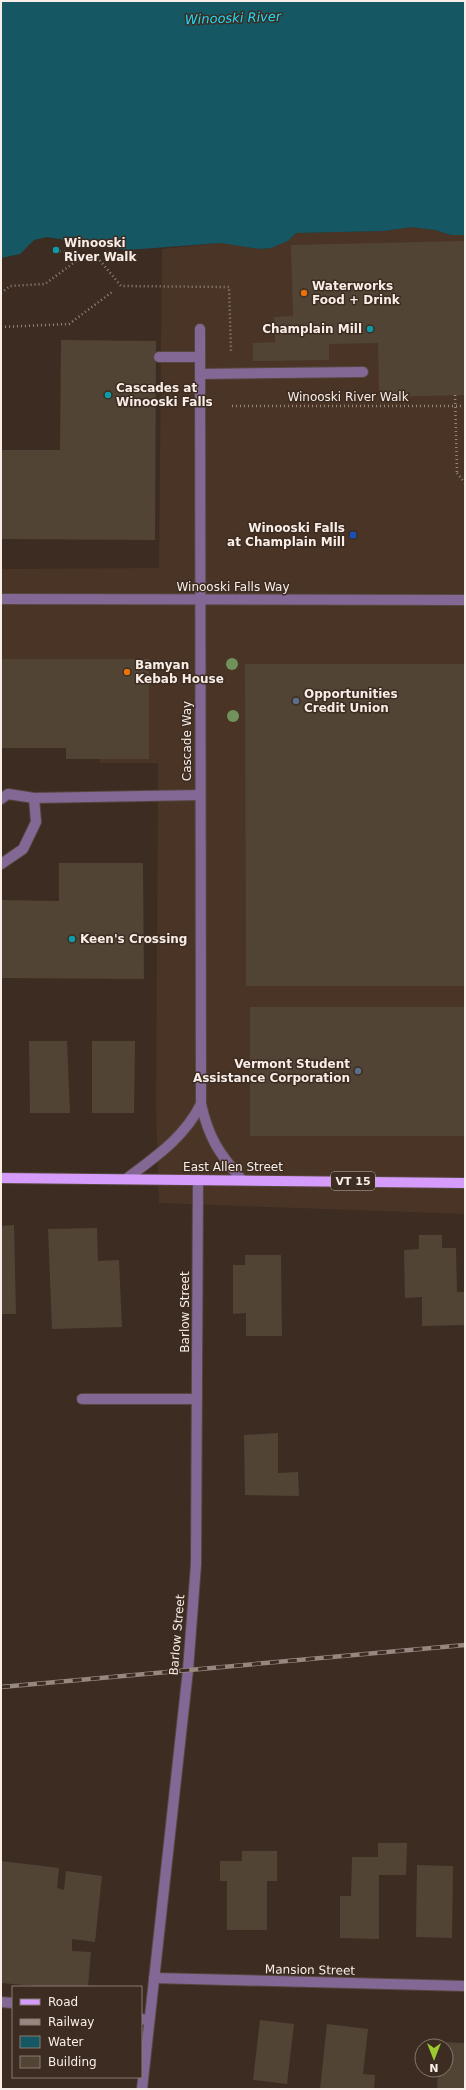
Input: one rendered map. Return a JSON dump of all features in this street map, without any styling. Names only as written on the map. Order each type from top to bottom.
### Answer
[{"type":"main road","name":"East Allen Street","points":[[1,1178],[465,1183]]},
{"type":"street","name":"Cascade Way","points":[[200,329],[201,1104],[215,1147],[242,1180]]},
{"type":"street","points":[[159,357],[200,357]]},
{"type":"street","points":[[200,374],[363,372]]},
{"type":"street","name":"Winooski Falls Way","points":[[1,599],[465,600]]},
{"type":"street","points":[[1,799],[8,794],[34,798],[200,795]]},
{"type":"street","points":[[1,864],[23,849],[36,822],[34,798]]},
{"type":"street","points":[[126,1179],[172,1143],[186,1128],[201,1104]]},
{"type":"street","name":"Barlow Street","points":[[142,2089],[145,2020],[154,1978],[189,1655],[196,1564],[198,1180]]},
{"type":"street","points":[[82,1398],[197,1399]]},
{"type":"street","name":"Mansion Street","points":[[154,1978],[465,1986]]},
{"type":"street","points":[[1,2002],[12,2003]]},
{"type":"path","points":[[56,250],[83,256],[97,257],[121,286],[229,287],[231,351]]},
{"type":"path","points":[[1,293],[10,286],[45,284],[83,256]]},
{"type":"path","points":[[1,327],[69,324],[112,292]]},
{"type":"path","points":[[455,395],[457,473],[465,483]]},
{"type":"path","name":"Winooski River Walk","points":[[232,406],[465,406]]},
{"type":"shaded area","points":[[412,227],[435,230],[451,235],[465,235],[465,1214],[159,1203],[156,1110],[158,763],[100,763],[100,706],[1,706],[1,569],[159,568],[162,249],[221,243],[260,249],[271,248],[288,241],[296,233],[384,231]]},
{"type":"water","name":"Winooski River","points":[[1,1],[465,1],[465,235],[451,235],[435,230],[412,227],[384,231],[296,233],[288,241],[271,248],[260,249],[221,243],[127,250],[47,237],[34,240],[20,254],[1,258]]},
{"type":"building","name":"Champlain Mill","points":[[465,241],[465,395],[379,397],[378,343],[329,344],[329,360],[253,361],[253,343],[275,342],[274,317],[293,316],[291,245]]},
{"type":"building","name":"Cascades at Winooski Falls","points":[[61,340],[156,341],[155,540],[1,539],[1,450],[60,450]]},
{"type":"building","points":[[1,659],[149,659],[149,759],[66,759],[66,748],[1,748]]},
{"type":"building","points":[[245,664],[465,664],[465,986],[246,986]]},
{"type":"building","name":"Keen's Crossing","points":[[59,863],[143,863],[144,979],[1,978],[1,900],[59,901]]},
{"type":"building","name":"Vermont Student Assistance Corporation","points":[[250,1007],[465,1007],[465,1136],[250,1136]]},
{"type":"building","points":[[29,1041],[67,1041],[70,1113],[30,1113]]},
{"type":"building","points":[[92,1041],[135,1041],[134,1113],[92,1113]]},
{"type":"building","points":[[14,1225],[16,1314],[1,1314],[1,1226]]},
{"type":"building","points":[[97,1228],[98,1261],[119,1260],[122,1327],[52,1329],[48,1229]]},
{"type":"building","points":[[419,1235],[442,1235],[442,1248],[456,1248],[457,1292],[465,1292],[465,1325],[422,1326],[422,1297],[405,1298],[404,1250],[419,1249]]},
{"type":"building","points":[[245,1255],[281,1255],[282,1336],[246,1336],[246,1313],[233,1314],[233,1265],[245,1265]]},
{"type":"building","points":[[278,1433],[278,1473],[298,1472],[299,1496],[245,1495],[244,1435]]},
{"type":"building","points":[[378,1843],[407,1843],[406,1875],[379,1875],[379,1939],[340,1938],[340,1896],[351,1896],[352,1857],[378,1857]]},
{"type":"building","points":[[242,1851],[277,1851],[277,1881],[267,1881],[267,1930],[227,1930],[227,1881],[220,1881],[220,1861],[242,1861]]},
{"type":"building","points":[[1,1861],[59,1868],[57,1888],[64,1890],[66,1871],[102,1876],[95,1942],[72,1939],[72,1951],[91,1952],[88,1986],[36,1986],[1,1983]]},
{"type":"building","points":[[417,1865],[453,1866],[452,1938],[416,1937]]},
{"type":"building","points":[[260,2020],[294,2024],[287,2084],[253,2080]]},
{"type":"building","points":[[327,2024],[368,2029],[363,2074],[375,2075],[374,2089],[320,2089]]},
{"type":"building","points":[[454,2043],[465,2043],[465,2089],[437,2089],[438,2078],[454,2078]]},
{"type":"railway","points":[[1,1687],[465,1645]]},
{"type":"place","name":"Winooski River Walk","points":[[56,250]]},
{"type":"place","name":"Waterworks Food + Drink","points":[[304,293]]},
{"type":"place","name":"Champlain Mill","points":[[370,329]]},
{"type":"place","name":"Cascades at Winooski Falls","points":[[108,395]]},
{"type":"place","name":"Winooski Falls at Champlain Mill","points":[[353,535]]},
{"type":"place","name":"Bamyan Kebab House","points":[[127,672]]},
{"type":"place","name":"Opportunities Credit Union","points":[[296,701]]},
{"type":"place","name":"Keen's Crossing","points":[[72,939]]},
{"type":"place","name":"Vermont Student Assistance Corporation","points":[[358,1071]]}]
